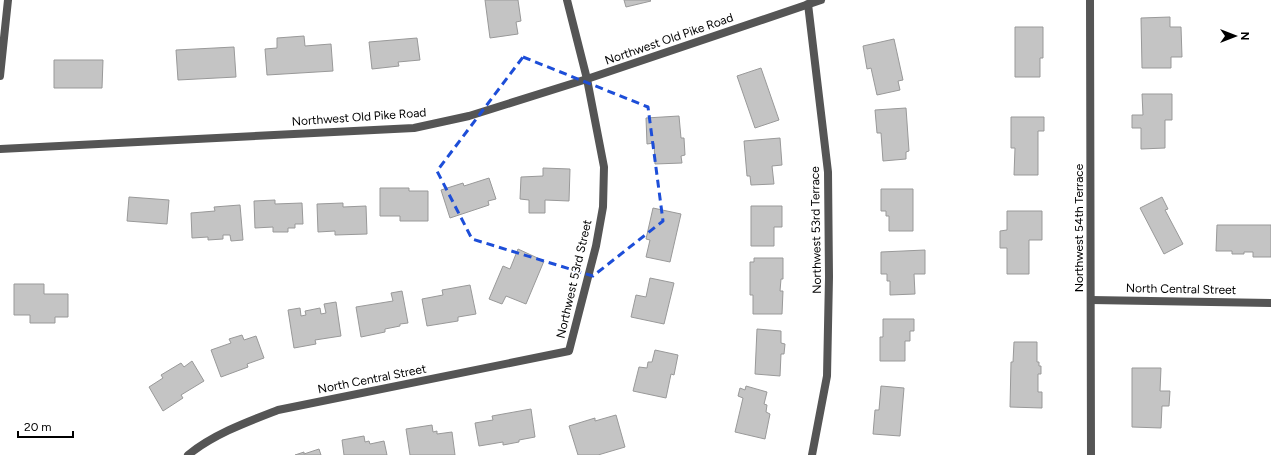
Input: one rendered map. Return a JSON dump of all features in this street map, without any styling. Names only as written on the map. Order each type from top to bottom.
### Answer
[{"type":"street","points":[[0,76],[8,0]]},
{"type":"street","name":"Northwest 53rd Street","points":[[567,0],[587,79],[604,167],[602,207],[596,246],[569,351]]},
{"type":"street","name":"Northwest Old Pike Road","points":[[0,150],[414,128],[470,116],[587,79],[821,0]]},
{"type":"street","name":"Northwest 54th Terrace","points":[[1090,0],[1091,455]]},
{"type":"street","name":"Northwest 53rd Terrace","points":[[808,4],[828,172],[829,277],[827,376],[812,455]]},
{"type":"street","name":"North Central Street","points":[[1091,300],[1271,303]]},
{"type":"street","name":"North Central Street","points":[[188,455],[203,444],[246,422],[278,410],[569,351]]},
{"type":"highlighted area","points":[[523,57],[648,107],[663,221],[593,276],[472,239],[437,171]]},
{"type":"building","points":[[485,0],[518,0],[521,21],[516,22],[518,34],[490,38]]},
{"type":"building","points":[[624,0],[650,0],[651,1],[626,7]]},
{"type":"building","points":[[1170,17],[1170,27],[1181,27],[1182,57],[1171,57],[1171,68],[1142,68],[1141,18]]},
{"type":"building","points":[[1015,27],[1043,27],[1043,58],[1040,58],[1040,77],[1015,77]]},
{"type":"building","points":[[304,36],[305,46],[331,44],[333,71],[267,75],[265,49],[277,48],[277,38]]},
{"type":"building","points":[[417,38],[420,60],[398,62],[399,66],[372,69],[369,42]]},
{"type":"building","points":[[894,39],[903,80],[898,81],[900,90],[877,95],[871,68],[867,69],[863,46]]},
{"type":"building","points":[[234,47],[236,77],[178,80],[176,50]]},
{"type":"building","points":[[54,60],[103,60],[102,88],[54,88]]},
{"type":"building","points":[[761,68],[779,120],[755,128],[737,76]]},
{"type":"building","points":[[1142,94],[1172,94],[1172,120],[1165,120],[1165,148],[1141,149],[1141,128],[1132,128],[1132,115],[1143,115]]},
{"type":"building","points":[[906,108],[909,151],[906,152],[906,159],[883,161],[881,133],[877,133],[875,110]]},
{"type":"building","points":[[679,116],[681,138],[684,138],[685,155],[681,156],[682,163],[655,164],[654,143],[647,144],[646,118]]},
{"type":"building","points":[[1011,117],[1044,117],[1044,131],[1038,131],[1038,175],[1014,175],[1015,148],[1011,148]]},
{"type":"building","points":[[780,138],[782,165],[772,166],[774,184],[751,185],[750,176],[747,176],[744,141]]},
{"type":"building","points":[[543,168],[570,169],[569,201],[545,200],[545,213],[529,213],[529,200],[520,199],[521,177],[543,176]]},
{"type":"building","points":[[489,178],[496,199],[488,201],[489,205],[450,218],[441,190],[463,183],[464,186]]},
{"type":"building","points":[[380,188],[409,188],[409,191],[428,191],[428,221],[400,221],[400,216],[380,216]]},
{"type":"building","points":[[881,189],[913,189],[913,231],[889,231],[889,216],[886,216],[886,211],[881,211]]},
{"type":"building","points":[[129,197],[169,200],[167,224],[127,221]]},
{"type":"building","points":[[1162,197],[1168,209],[1165,210],[1183,244],[1164,254],[1140,208]]},
{"type":"building","points":[[275,200],[275,204],[302,203],[303,224],[295,224],[295,228],[288,228],[288,232],[273,232],[273,227],[255,228],[254,201]]},
{"type":"building","points":[[343,203],[343,207],[366,206],[367,234],[335,235],[335,231],[318,232],[317,204]]},
{"type":"building","points":[[240,205],[243,240],[231,241],[230,235],[223,235],[223,239],[208,240],[208,237],[192,238],[191,213],[215,211],[214,207]]},
{"type":"building","points":[[751,206],[782,206],[782,227],[774,227],[774,246],[751,246]]},
{"type":"building","points":[[653,208],[681,214],[670,262],[646,257],[650,240],[646,239]]},
{"type":"building","points":[[1007,211],[1042,211],[1042,240],[1029,240],[1029,274],[1007,274],[1007,248],[1000,248],[1000,231],[1007,230]]},
{"type":"building","points":[[1217,225],[1271,225],[1271,257],[1253,257],[1253,252],[1232,254],[1232,251],[1216,251]]},
{"type":"building","points":[[518,249],[544,261],[526,304],[506,296],[502,304],[489,299],[503,266],[510,269]]},
{"type":"building","points":[[925,250],[925,274],[914,274],[915,294],[890,295],[890,281],[887,281],[887,274],[881,274],[881,252]]},
{"type":"building","points":[[754,258],[783,258],[783,279],[781,279],[780,291],[783,291],[782,314],[753,314],[753,295],[750,295],[750,262],[754,262]]},
{"type":"building","points":[[650,278],[674,283],[664,324],[631,317],[636,295],[646,297]]},
{"type":"building","points":[[14,284],[44,284],[44,294],[68,294],[68,317],[55,317],[55,323],[30,323],[30,315],[14,315]]},
{"type":"building","points":[[470,285],[476,314],[458,317],[458,321],[427,326],[422,299],[443,295],[442,290]]},
{"type":"building","points":[[402,291],[408,323],[385,329],[385,332],[361,337],[356,307],[393,301],[391,293]]},
{"type":"building","points":[[336,302],[341,336],[315,340],[316,344],[294,348],[288,310],[300,308],[301,316],[306,315],[305,311],[320,308],[321,314],[326,313],[324,304]]},
{"type":"building","points":[[883,319],[914,319],[914,331],[910,331],[910,341],[905,341],[905,361],[880,361],[880,337],[883,337]]},
{"type":"building","points":[[757,329],[781,331],[781,343],[785,344],[784,354],[781,354],[780,376],[755,374]]},
{"type":"building","points":[[242,335],[244,340],[256,336],[264,358],[247,364],[248,367],[221,377],[211,350],[231,343],[229,339]]},
{"type":"building","points":[[1014,342],[1037,342],[1037,362],[1039,362],[1039,366],[1041,366],[1041,374],[1038,374],[1038,392],[1042,392],[1042,408],[1010,407],[1011,362],[1013,362]]},
{"type":"building","points":[[655,350],[678,355],[674,375],[671,374],[666,398],[633,391],[639,367],[647,368],[648,362],[652,362]]},
{"type":"building","points":[[192,361],[204,381],[181,395],[183,398],[163,411],[149,387],[163,378],[161,375],[181,363],[184,367]]},
{"type":"building","points":[[1132,368],[1161,368],[1160,391],[1170,391],[1169,406],[1162,406],[1161,428],[1132,427]]},
{"type":"building","points":[[746,386],[767,392],[764,404],[767,405],[766,412],[770,414],[765,439],[735,432],[743,398],[738,396],[740,388],[745,390]]},
{"type":"building","points":[[881,386],[904,388],[900,436],[873,434],[875,410],[879,410]]},
{"type":"building","points":[[531,409],[535,437],[503,445],[503,442],[479,446],[475,423],[493,420],[492,416]]},
{"type":"building","points":[[616,415],[625,447],[598,455],[578,455],[569,426],[595,418],[595,421]]},
{"type":"building","points":[[432,425],[433,432],[437,431],[437,434],[452,432],[455,455],[410,455],[406,429]]},
{"type":"building","points":[[364,436],[365,442],[369,441],[370,444],[384,441],[387,455],[344,455],[342,440]]},
{"type":"building","points":[[319,449],[321,455],[295,455],[304,452],[304,454]]}]
